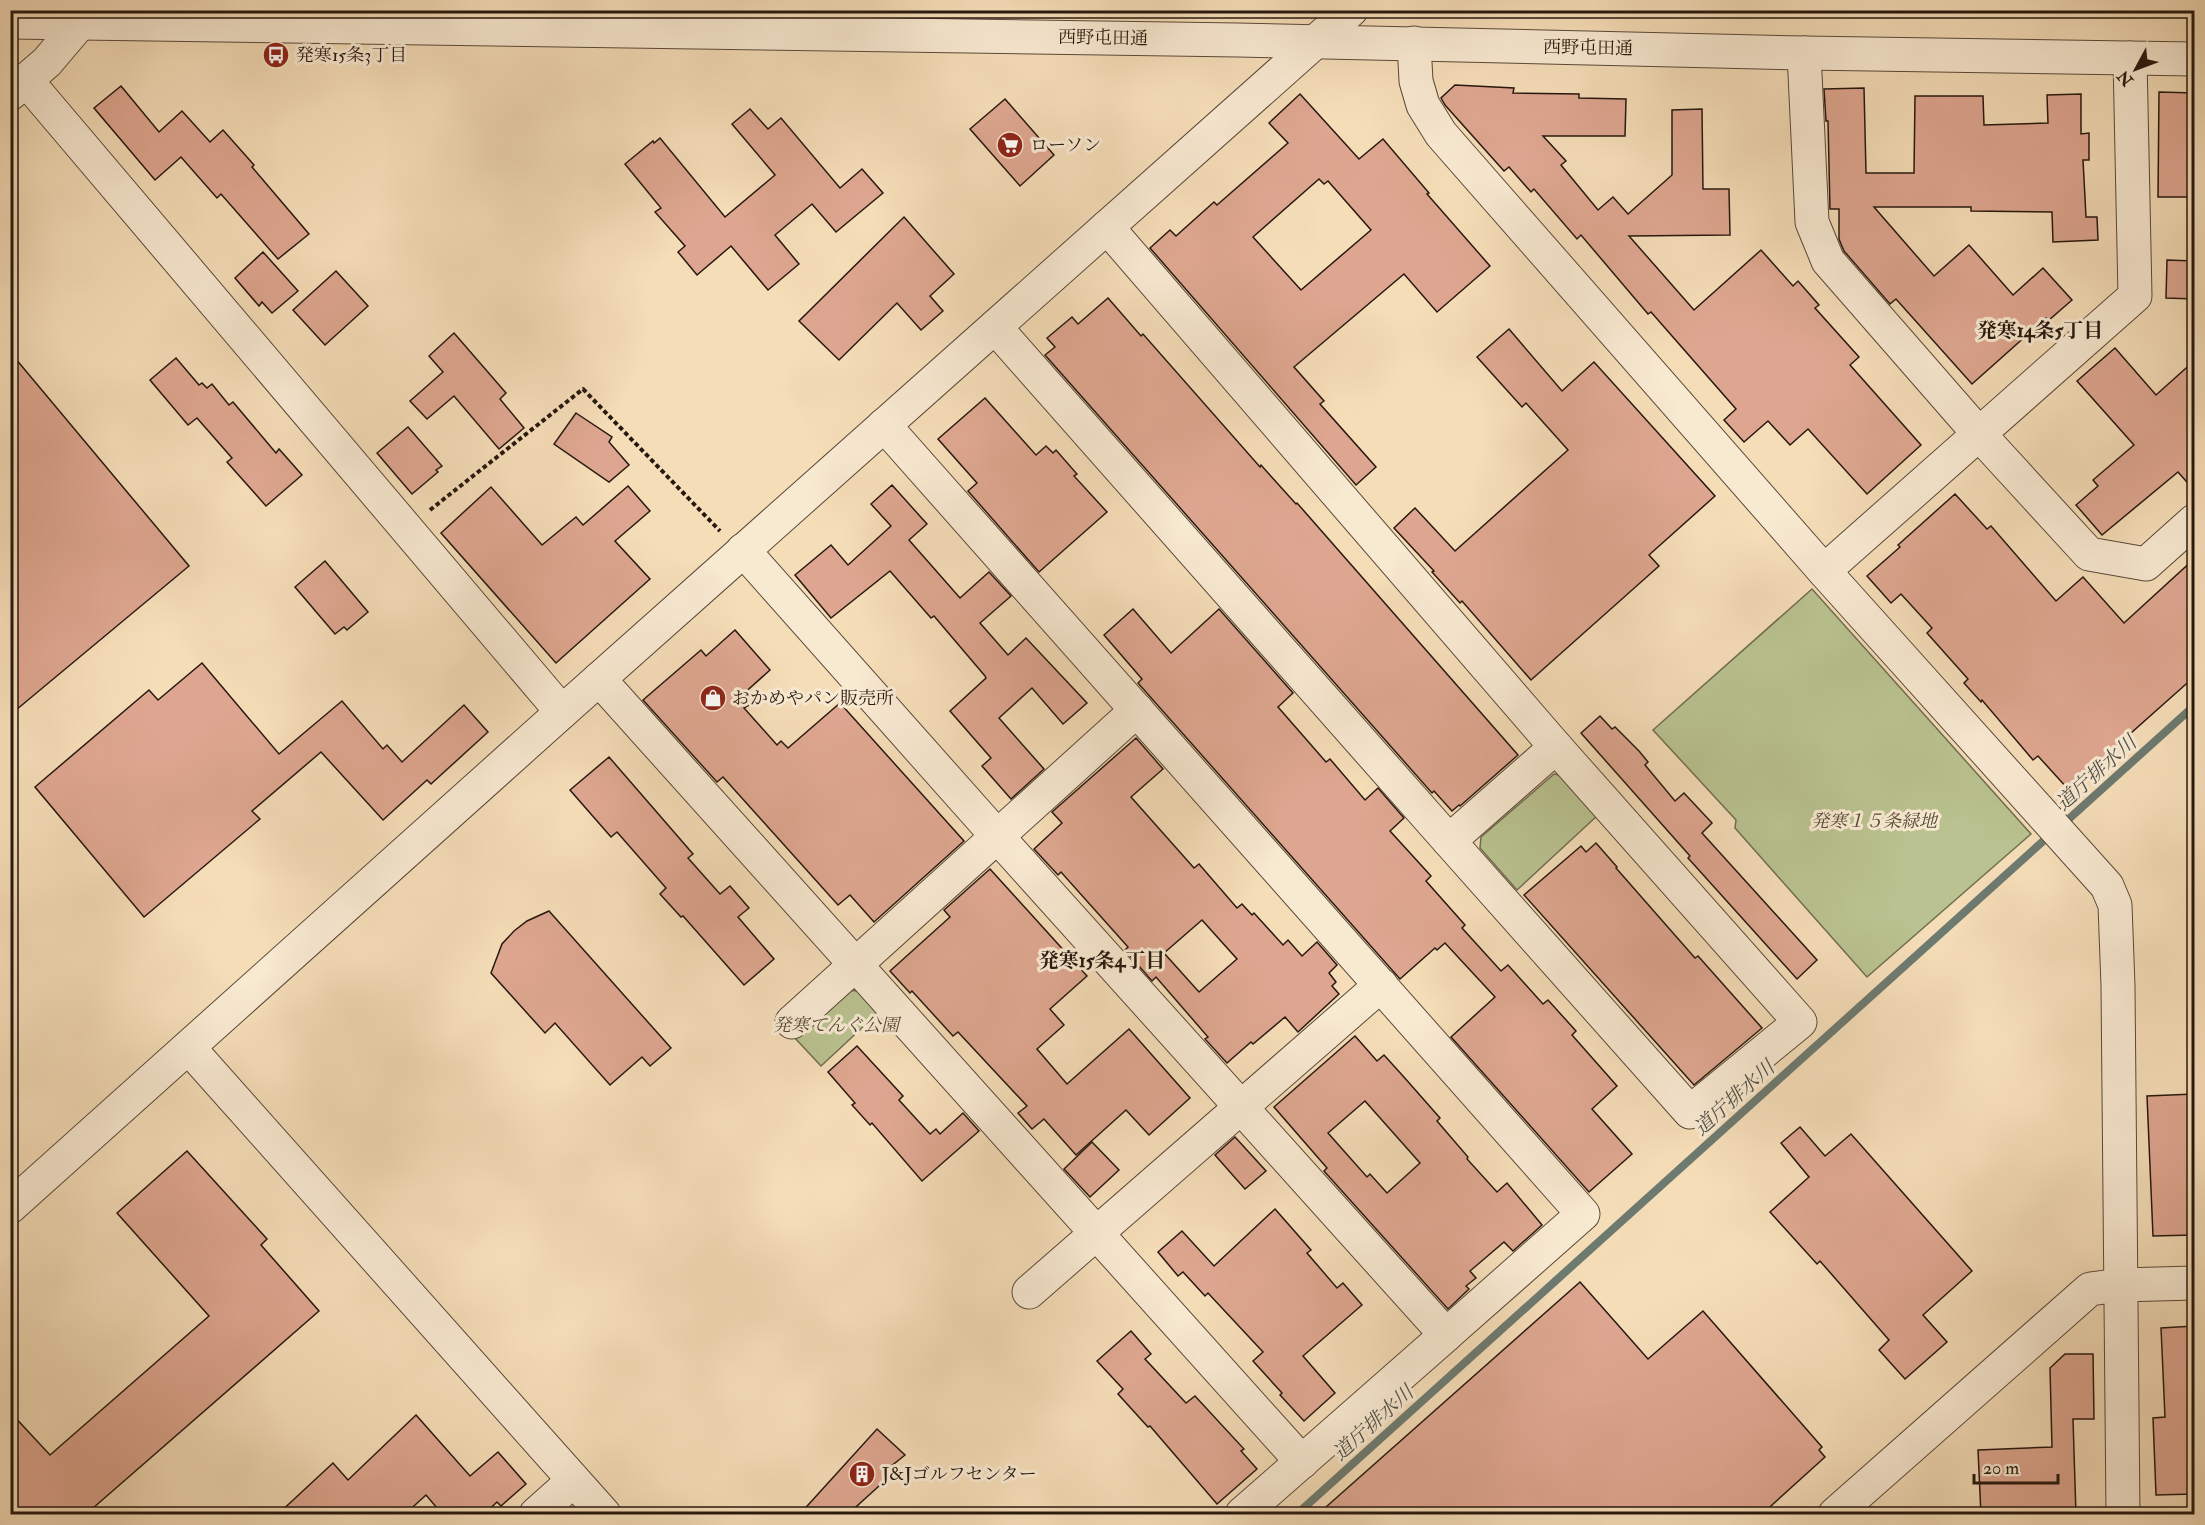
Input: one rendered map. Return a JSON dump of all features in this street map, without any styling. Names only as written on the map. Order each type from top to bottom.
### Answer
[{"type":"street","points":[[10,1207],[743,550],[1351,10]]},
{"type":"street","points":[[103,19],[18,87],[408,531],[562,712]]},
{"type":"street","name":"西野屯田通","points":[[10,22],[103,19],[2194,59]]},
{"type":"street","points":[[1414,43],[1416,81],[1423,105],[1442,135],[1824,570],[2107,886],[2115,905],[2123,1515]]},
{"type":"street","points":[[1804,53],[1812,222],[1828,261],[1979,434],[2089,554],[2146,564],[2194,521]]},
{"type":"street","points":[[1824,570],[2135,296],[2130,58]]},
{"type":"street","points":[[995,327],[1690,1112],[1800,1022],[1556,747],[1107,227]]},
{"type":"street","points":[[884,425],[1583,1214],[1242,1515]]},
{"type":"street","points":[[743,550],[1446,1335]]},
{"type":"street","points":[[599,679],[1302,1462]]},
{"type":"street","points":[[792,1022],[1137,710]]},
{"type":"street","points":[[1449,842],[1556,747]]},
{"type":"street","points":[[1029,1292],[1381,986]]},
{"type":"street","points":[[189,1048],[604,1515]]},
{"type":"street","points":[[1835,1515],[2090,1289],[2121,1285],[2194,1282]]},
{"type":"street","points":[[536,1515],[573,1481]]},
{"type":"path","points":[[408,531],[418,519],[583,389],[719,530],[743,550]]},
{"type":"green space","name":"発寒１５条緑地","points":[[1812,589],[2031,834],[1867,977],[1735,828],[1736,820],[1653,730]]},
{"type":"green space","points":[[1554,774],[1565,776],[1598,815],[1517,890],[1480,848],[1481,837]]},
{"type":"green space","name":"発寒てんぐ公園","points":[[845,990],[858,991],[878,1013],[821,1066],[794,1037]]},
{"type":"building","points":[[1455,85],[1514,88],[1513,93],[1579,94],[1579,98],[1626,99],[1625,136],[1543,136],[1566,161],[1561,165],[1598,210],[1613,197],[1628,214],[1672,175],[1672,110],[1702,109],[1703,189],[1729,189],[1730,235],[1629,236],[1694,310],[1761,250],[1793,286],[1798,281],[1819,305],[1815,308],[1859,357],[1850,365],[1921,445],[1867,494],[1808,429],[1790,445],[1768,421],[1744,442],[1724,420],[1736,409],[1651,312],[1648,314],[1581,235],[1577,239],[1534,189],[1531,192],[1509,167],[1504,171],[1445,105],[1441,98]]},
{"type":"building","points":[[121,86],[159,132],[182,111],[210,142],[223,130],[309,234],[278,259],[221,194],[217,198],[181,157],[155,180],[94,108]]},
{"type":"building","points":[[1864,88],[1866,173],[1914,173],[1915,96],[1983,96],[1984,125],[2048,123],[2047,95],[2081,94],[2081,134],[2089,133],[2089,160],[2083,160],[2086,217],[2097,217],[2098,240],[2053,242],[2052,212],[1971,211],[1971,207],[1874,207],[1934,276],[1969,245],[2013,295],[2043,268],[2072,300],[2049,320],[2046,318],[1972,384],[1896,299],[1890,304],[1844,251],[1839,239],[1839,209],[1830,209],[1828,121],[1826,121],[1824,89]]},
{"type":"building","points":[[2159,92],[2194,93],[2194,197],[2158,197]]},
{"type":"building","points":[[1300,94],[1359,159],[1383,139],[1490,266],[1437,312],[1404,274],[1294,367],[1324,401],[1320,404],[1376,467],[1356,485],[1150,248],[1170,230],[1176,236],[1214,202],[1217,205],[1288,143],[1269,123]],"holes":[[[1319,179],[1324,184],[1328,181],[1371,230],[1301,290],[1253,237]]]},
{"type":"building","points":[[1005,99],[1054,155],[1020,186],[970,129]]},
{"type":"building","points":[[750,109],[768,129],[781,118],[840,188],[862,169],[883,193],[836,232],[812,204],[775,235],[799,264],[768,290],[731,246],[697,275],[678,252],[685,246],[655,212],[661,208],[625,164],[660,138],[725,217],[775,175],[732,124]]},
{"type":"building","points":[[904,217],[954,274],[930,296],[943,311],[921,330],[897,303],[839,360],[799,321]]},
{"type":"building","points":[[263,252],[298,291],[272,313],[262,302],[259,306],[235,278]]},
{"type":"building","points":[[2167,260],[2194,261],[2194,299],[2166,298]]},
{"type":"building","points":[[336,271],[368,306],[325,345],[293,310]]},
{"type":"building","points":[[1108,298],[1141,336],[1143,334],[1260,467],[1261,465],[1297,503],[1518,755],[1460,806],[1452,811],[1434,791],[1432,793],[1045,355],[1055,347],[1047,338],[1072,317],[1078,324]]},
{"type":"building","points":[[1509,329],[1562,391],[1594,362],[1715,496],[1649,555],[1659,566],[1531,680],[1394,528],[1415,508],[1455,551],[1568,450],[1526,403],[1522,407],[1477,357]]},
{"type":"building","points":[[454,333],[506,393],[500,399],[524,428],[499,449],[454,396],[427,419],[410,401],[443,372],[429,356]]},
{"type":"building","points":[[2115,348],[2156,395],[2194,361],[2194,490],[2178,472],[2102,535],[2076,505],[2098,486],[2093,480],[2134,445],[2077,381]]},
{"type":"building","points":[[10,352],[189,566],[10,715]]},
{"type":"building","points":[[176,358],[199,385],[202,383],[207,388],[212,384],[229,405],[233,402],[276,453],[279,449],[302,475],[266,506],[227,462],[232,458],[197,418],[188,425],[150,380]]},
{"type":"building","points":[[985,398],[1036,455],[1046,446],[1053,453],[1056,450],[1077,474],[1074,476],[1107,512],[1039,572],[968,491],[977,483],[938,439]]},
{"type":"building","points":[[576,413],[612,437],[609,442],[629,465],[609,482],[554,444]]},
{"type":"building","points":[[408,427],[442,466],[412,494],[377,453]]},
{"type":"building","points":[[892,485],[927,524],[909,540],[960,598],[989,572],[1011,596],[980,623],[1008,655],[1026,638],[1087,703],[1063,724],[1032,688],[999,718],[1044,769],[1011,799],[982,766],[991,758],[950,711],[986,678],[934,616],[931,618],[890,571],[831,618],[795,575],[831,545],[848,565],[891,526],[871,504]]},
{"type":"building","points":[[628,486],[650,511],[615,541],[650,579],[556,663],[441,533],[491,487],[542,545],[576,517],[583,525]]},
{"type":"building","points":[[1955,494],[1987,529],[1991,526],[2056,601],[2083,577],[2124,623],[2194,559],[2194,677],[2068,789],[2038,756],[2033,760],[1982,700],[1981,702],[1964,683],[1968,679],[1927,633],[1932,628],[1901,594],[1891,603],[1867,576]]},
{"type":"building","points":[[325,561],[368,612],[347,630],[344,627],[335,634],[295,587]]},
{"type":"building","points":[[1133,609],[1171,653],[1219,609],[1293,693],[1278,707],[1326,762],[1330,759],[1365,800],[1378,788],[1404,818],[1390,831],[1431,876],[1426,881],[1465,925],[1462,928],[1501,971],[1508,965],[1543,1004],[1548,1000],[1576,1031],[1572,1035],[1617,1086],[1592,1109],[1632,1154],[1589,1192],[1451,1037],[1495,997],[1445,943],[1437,950],[1435,948],[1400,979],[1138,683],[1142,679],[1104,635]]},
{"type":"building","points":[[735,630],[770,670],[741,696],[749,705],[744,708],[777,745],[781,741],[788,748],[840,703],[964,841],[874,922],[850,895],[838,905],[723,777],[717,782],[643,700],[701,650],[706,656]]},
{"type":"building","points":[[202,663],[279,754],[342,701],[383,749],[387,745],[402,762],[464,705],[488,732],[431,784],[427,780],[383,820],[321,752],[252,811],[260,819],[144,917],[35,787],[149,690],[158,700]]},
{"type":"building","points":[[1600,716],[1612,729],[1615,727],[1639,751],[1648,762],[1645,765],[1675,801],[1684,793],[1712,823],[1702,833],[1817,960],[1797,979],[1688,858],[1690,856],[1581,733]]},
{"type":"building","points":[[1136,738],[1163,769],[1131,797],[1194,868],[1199,864],[1237,908],[1242,904],[1252,915],[1254,913],[1283,945],[1288,940],[1302,956],[1317,942],[1337,965],[1329,973],[1336,982],[1332,986],[1339,994],[1298,1032],[1285,1017],[1227,1063],[1205,1039],[1208,1037],[1156,977],[1152,981],[1125,950],[1128,947],[1061,872],[1058,875],[1034,849],[1062,823],[1052,812]],"holes":[[[1202,920],[1237,959],[1199,992],[1164,953]]]},
{"type":"building","points":[[609,757],[693,854],[688,858],[720,894],[730,886],[749,908],[738,917],[774,959],[744,985],[683,916],[681,917],[660,894],[666,888],[617,832],[611,837],[570,790]]},
{"type":"building","points":[[1596,843],[1695,958],[1698,956],[1762,1028],[1694,1085],[1524,895],[1581,846],[1586,852]]},
{"type":"building","points":[[990,869],[1087,976],[1050,1009],[1064,1025],[1037,1049],[1067,1084],[1129,1029],[1190,1098],[1149,1135],[1126,1110],[1076,1155],[1044,1119],[1032,1129],[1018,1113],[1027,1106],[958,1032],[953,1036],[912,991],[910,993],[890,971],[950,917],[944,910]]},
{"type":"building","points":[[549,911],[671,1048],[650,1066],[642,1057],[610,1085],[555,1023],[545,1033],[491,973],[502,944],[514,931],[527,921]]},
{"type":"building","points":[[1355,1036],[1377,1061],[1384,1055],[1440,1118],[1437,1121],[1497,1192],[1507,1183],[1542,1225],[1513,1251],[1504,1242],[1470,1271],[1476,1278],[1466,1286],[1469,1289],[1448,1309],[1324,1171],[1327,1168],[1274,1107]],"holes":[[[1365,1101],[1420,1163],[1387,1193],[1370,1174],[1367,1177],[1328,1133]]]},
{"type":"building","points":[[857,1046],[903,1096],[899,1100],[930,1134],[936,1129],[940,1134],[963,1113],[979,1131],[922,1181],[872,1123],[870,1125],[852,1105],[855,1103],[828,1072]]},
{"type":"building","points":[[2194,1094],[2194,1235],[2153,1236],[2147,1096]]},
{"type":"building","points":[[1800,1127],[1825,1156],[1851,1134],[1972,1271],[1923,1315],[1947,1342],[1905,1379],[1879,1350],[1889,1340],[1820,1261],[1817,1264],[1770,1212],[1809,1177],[1781,1143]]},
{"type":"building","points":[[1235,1137],[1266,1171],[1245,1189],[1215,1155]]},
{"type":"building","points":[[1092,1142],[1119,1170],[1090,1197],[1064,1169]]},
{"type":"building","points":[[187,1151],[267,1239],[261,1245],[319,1311],[85,1515],[10,1515],[10,1412],[50,1455],[209,1316],[117,1213]]},
{"type":"building","points":[[1275,1209],[1311,1250],[1307,1253],[1337,1288],[1343,1283],[1362,1305],[1303,1356],[1335,1393],[1304,1421],[1253,1361],[1263,1352],[1208,1293],[1205,1296],[1183,1272],[1178,1276],[1158,1252],[1182,1231],[1214,1266]]},
{"type":"building","points":[[1580,1282],[1648,1359],[1703,1311],[1822,1447],[1819,1450],[1825,1457],[1761,1515],[1317,1515]]},
{"type":"building","points":[[2194,1326],[2194,1494],[2156,1495],[2153,1418],[2165,1417],[2161,1328]]},
{"type":"building","points":[[1131,1331],[1151,1354],[1145,1359],[1186,1403],[1195,1396],[1244,1449],[1241,1451],[1257,1469],[1217,1504],[1150,1426],[1148,1427],[1118,1394],[1123,1389],[1097,1361]]},
{"type":"building","points":[[2065,1354],[2093,1354],[2094,1419],[2073,1419],[2076,1515],[1981,1515],[1978,1450],[2052,1447],[2050,1368]]},
{"type":"building","points":[[416,1415],[470,1476],[498,1452],[526,1484],[501,1506],[497,1502],[483,1515],[443,1515],[426,1495],[404,1515],[277,1515],[333,1463],[348,1480]]},
{"type":"building","name":"J&Jゴルフセンター","points":[[877,1429],[905,1455],[885,1471],[890,1476],[847,1515],[799,1515]]},
{"type":"waterway","name":"道庁排水川","points":[[2061,826],[2194,706]]},
{"type":"waterway","name":"道庁排水川","points":[[1297,1514],[2051,834]]},
{"type":"place","name":"発寒15条3丁目","points":[[276,55]]},
{"type":"place","name":"ローソン","points":[[1010,145]]},
{"type":"place","name":"おかめやパン販売所","points":[[713,698]]},
{"type":"place","name":"J&Jゴルフセンター","points":[[862,1474]]},
{"type":"district","name":"発寒14条5丁目","points":[[2040,330]]},
{"type":"district","name":"発寒15条4丁目","points":[[1102,960]]}]
